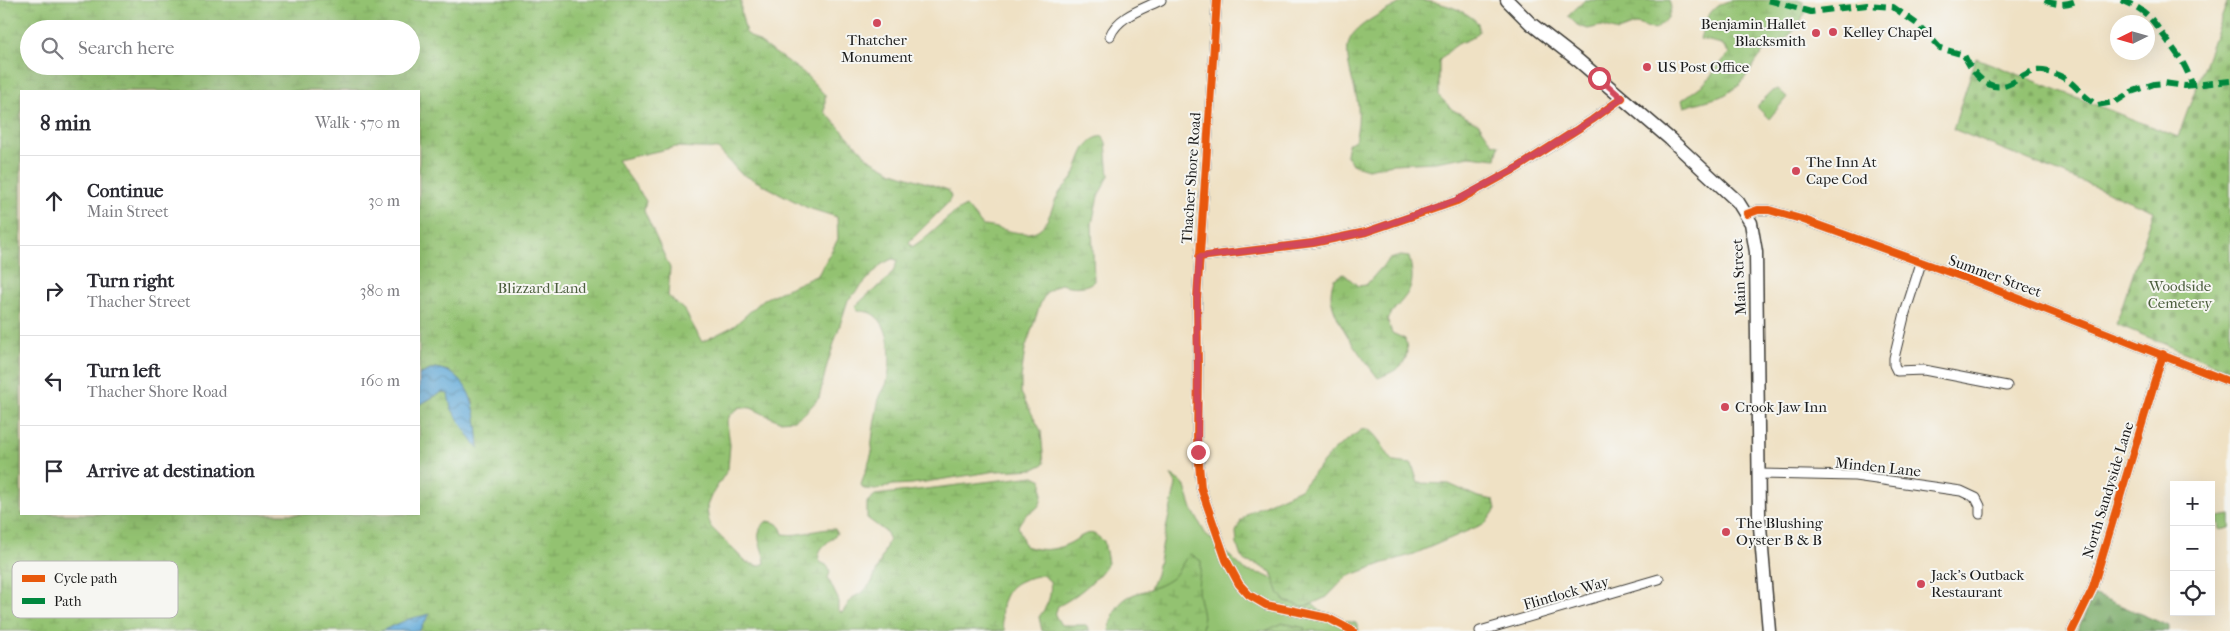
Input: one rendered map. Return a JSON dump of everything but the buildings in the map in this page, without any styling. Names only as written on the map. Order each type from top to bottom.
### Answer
[{"type":"main road","name":"Main Street","points":[[1507,0],[1530,23],[1622,98],[1715,180],[1747,214],[1754,231],[1756,252],[1758,474],[1760,526],[1769,631]]},
{"type":"street","points":[[1110,36],[1113,29],[1124,19],[1161,0]]},
{"type":"street","name":"Thacher Shore Road","points":[[1217,0],[1197,299],[1197,438],[1199,472],[1203,496],[1218,542],[1240,584],[1255,600],[1272,607],[1322,616],[1353,631]]},
{"type":"street","points":[[1199,257],[1313,243],[1366,232],[1457,200],[1517,168],[1592,120],[1622,98]]},
{"type":"street","name":"Summer Street","points":[[1747,214],[1763,210],[1776,212],[1971,280],[2230,382]]},
{"type":"street","points":[[1921,263],[1905,313],[1894,358],[1894,365],[1897,371],[1924,370],[2007,386]]},
{"type":"street","name":"North Sandyside Lane","points":[[2072,631],[2092,590],[2162,354]]},
{"type":"street","name":"Minden Lane","points":[[1758,474],[1855,476],[1961,491],[1976,498],[1980,506],[1980,514]]},
{"type":"street","name":"Flintlock Way","points":[[1480,631],[1659,579]]},
{"type":"green space","name":"Blizzard Land","points":[[0,0],[741,0],[741,12],[746,33],[804,73],[825,95],[825,112],[869,159],[893,172],[948,190],[951,197],[948,203],[909,242],[912,247],[966,206],[983,226],[1013,232],[1029,233],[1036,231],[1045,223],[1060,192],[1073,177],[1086,146],[1096,138],[1103,136],[1106,143],[1109,176],[1098,196],[1092,224],[1094,281],[1082,286],[1060,284],[1047,292],[1041,302],[1025,349],[1021,393],[1041,431],[1044,464],[1034,469],[997,471],[912,484],[893,485],[876,490],[864,489],[861,485],[872,451],[872,436],[879,400],[887,382],[890,361],[888,337],[884,327],[878,318],[869,313],[858,311],[855,308],[891,275],[897,260],[892,259],[882,264],[848,300],[827,365],[819,398],[805,413],[794,420],[779,421],[751,408],[740,407],[730,415],[727,422],[730,445],[728,469],[707,506],[711,527],[746,562],[759,566],[765,563],[759,541],[759,531],[767,521],[777,524],[783,534],[789,535],[835,529],[837,533],[821,549],[819,557],[820,562],[828,566],[830,572],[828,578],[838,599],[838,610],[842,613],[852,598],[863,592],[872,582],[889,539],[887,533],[867,518],[867,502],[875,495],[1034,476],[1042,480],[1042,498],[1038,507],[1027,514],[1018,526],[1025,546],[1036,549],[1052,549],[1071,543],[1090,533],[1104,541],[1108,563],[1086,588],[1058,606],[1055,615],[1061,625],[1086,625],[1090,631],[1042,631],[1039,617],[1049,600],[1050,581],[1042,575],[1022,581],[1008,591],[1002,611],[1005,631],[419,631],[429,614],[381,631],[0,631]],"holes":[[[676,147],[718,149],[740,173],[808,208],[837,217],[838,239],[818,275],[764,299],[734,326],[702,342],[685,311],[668,296],[670,268],[644,211],[646,201],[617,160]]]},
{"type":"green space","points":[[1406,0],[1425,1],[1454,8],[1478,23],[1479,32],[1455,46],[1439,61],[1439,96],[1453,110],[1479,124],[1492,143],[1499,145],[1496,159],[1470,156],[1435,162],[1393,164],[1368,169],[1352,164],[1346,154],[1348,144],[1355,140],[1358,128],[1358,106],[1348,61],[1348,44],[1355,31],[1361,26]]},
{"type":"green space","points":[[1585,0],[1669,0],[1671,9],[1665,21],[1655,30],[1637,24],[1618,31],[1601,26],[1588,29],[1577,25],[1568,16]]},
{"type":"green space","points":[[1734,0],[1797,0],[1803,2],[1806,12],[1795,30],[1780,44],[1763,52],[1740,85],[1723,96],[1684,107],[1682,100],[1705,83],[1729,53],[1722,44],[1700,39],[1710,13],[1719,5]]},
{"type":"green space","name":"Woodside Cemetery","points":[[2228,0],[2230,0],[2230,371],[2116,324],[2154,211],[1953,129],[1976,58],[2178,137]]},
{"type":"green space","points":[[1778,89],[1787,97],[1769,119],[1758,108],[1758,105],[1772,91]]},
{"type":"green space","points":[[1401,256],[1409,257],[1411,285],[1405,297],[1387,319],[1392,333],[1405,339],[1407,355],[1402,365],[1397,369],[1378,378],[1342,327],[1333,305],[1332,287],[1334,279],[1344,274],[1358,286],[1366,285],[1389,259]]},
{"type":"green space","points":[[1368,429],[1394,462],[1412,464],[1418,483],[1449,484],[1478,497],[1494,500],[1496,509],[1486,523],[1414,554],[1346,577],[1327,597],[1309,605],[1301,606],[1285,601],[1279,594],[1271,572],[1256,564],[1247,562],[1241,557],[1237,545],[1236,532],[1241,521],[1249,512],[1300,489],[1333,451],[1361,430]]},
{"type":"green space","points":[[1171,475],[1184,484],[1192,509],[1205,533],[1246,571],[1262,574],[1298,591],[1327,617],[1356,623],[1359,631],[1133,631],[1156,574],[1176,484]]},
{"type":"green space","points":[[2230,515],[2230,528],[2220,530],[2218,517]]},
{"type":"green space","points":[[1190,554],[1201,561],[1198,594],[1203,615],[1201,631],[1109,631],[1118,606],[1125,599],[1171,579]]},
{"type":"green space","points":[[2096,595],[2169,626],[2169,631],[2077,631],[2093,596]]},
{"type":"green space","points":[[1283,623],[1305,628],[1304,631],[1265,631]]},
{"type":"water","points":[[435,368],[448,372],[458,378],[466,387],[471,398],[477,423],[479,448],[475,445],[451,408],[448,394],[442,392],[420,404],[420,375]]},
{"type":"water","points":[[430,614],[419,631],[381,631],[409,619]]},
{"type":"marked path","points":[[1768,0],[1811,12],[1867,5],[1893,7],[1917,24],[1940,48],[1964,55],[1971,68],[1986,83],[1993,86],[2007,85],[2028,73],[2043,71],[2053,73],[2068,80],[2097,105],[2115,102],[2131,92],[2154,84],[2164,83],[2185,86],[2230,81]]},
{"type":"marked path","points":[[2045,0],[2062,4],[2078,0]]},
{"type":"marked path","points":[[2121,0],[2138,8],[2152,21],[2182,61],[2192,84]]},
{"type":"cycle path","points":[[1217,0],[1197,299],[1197,438],[1201,488],[1226,560],[1239,584],[1249,595],[1266,605],[1328,618],[1353,631]]},
{"type":"cycle path","points":[[1199,257],[1313,243],[1366,232],[1457,201],[1517,168],[1592,120],[1622,98]]},
{"type":"cycle path","points":[[1747,214],[1758,210],[1769,210],[1801,219],[1971,280],[2230,382]]},
{"type":"cycle path","points":[[2072,631],[2092,590],[2163,354]]},
{"type":"place","name":"Thatcher Monument","points":[[877,23]]},
{"type":"place","name":"Kelley Chapel","points":[[1833,32]]},
{"type":"place","name":"Benjamin Hallet Blacksmith","points":[[1816,33]]},
{"type":"place","name":"US Post Office","points":[[1647,67]]},
{"type":"place","name":"The Inn At Cape Cod","points":[[1796,171]]},
{"type":"place","name":"Crook Jaw Inn","points":[[1725,407]]},
{"type":"place","name":"The Blushing Oyster B & B","points":[[1726,532]]},
{"type":"place","name":"Jack's Outback Restaurant","points":[[1921,584]]},
{"type":"route","points":[[1198,452],[1197,299],[1199,257],[1313,243],[1366,232],[1457,200],[1517,168],[1592,120],[1622,98],[1599,78]]}]
